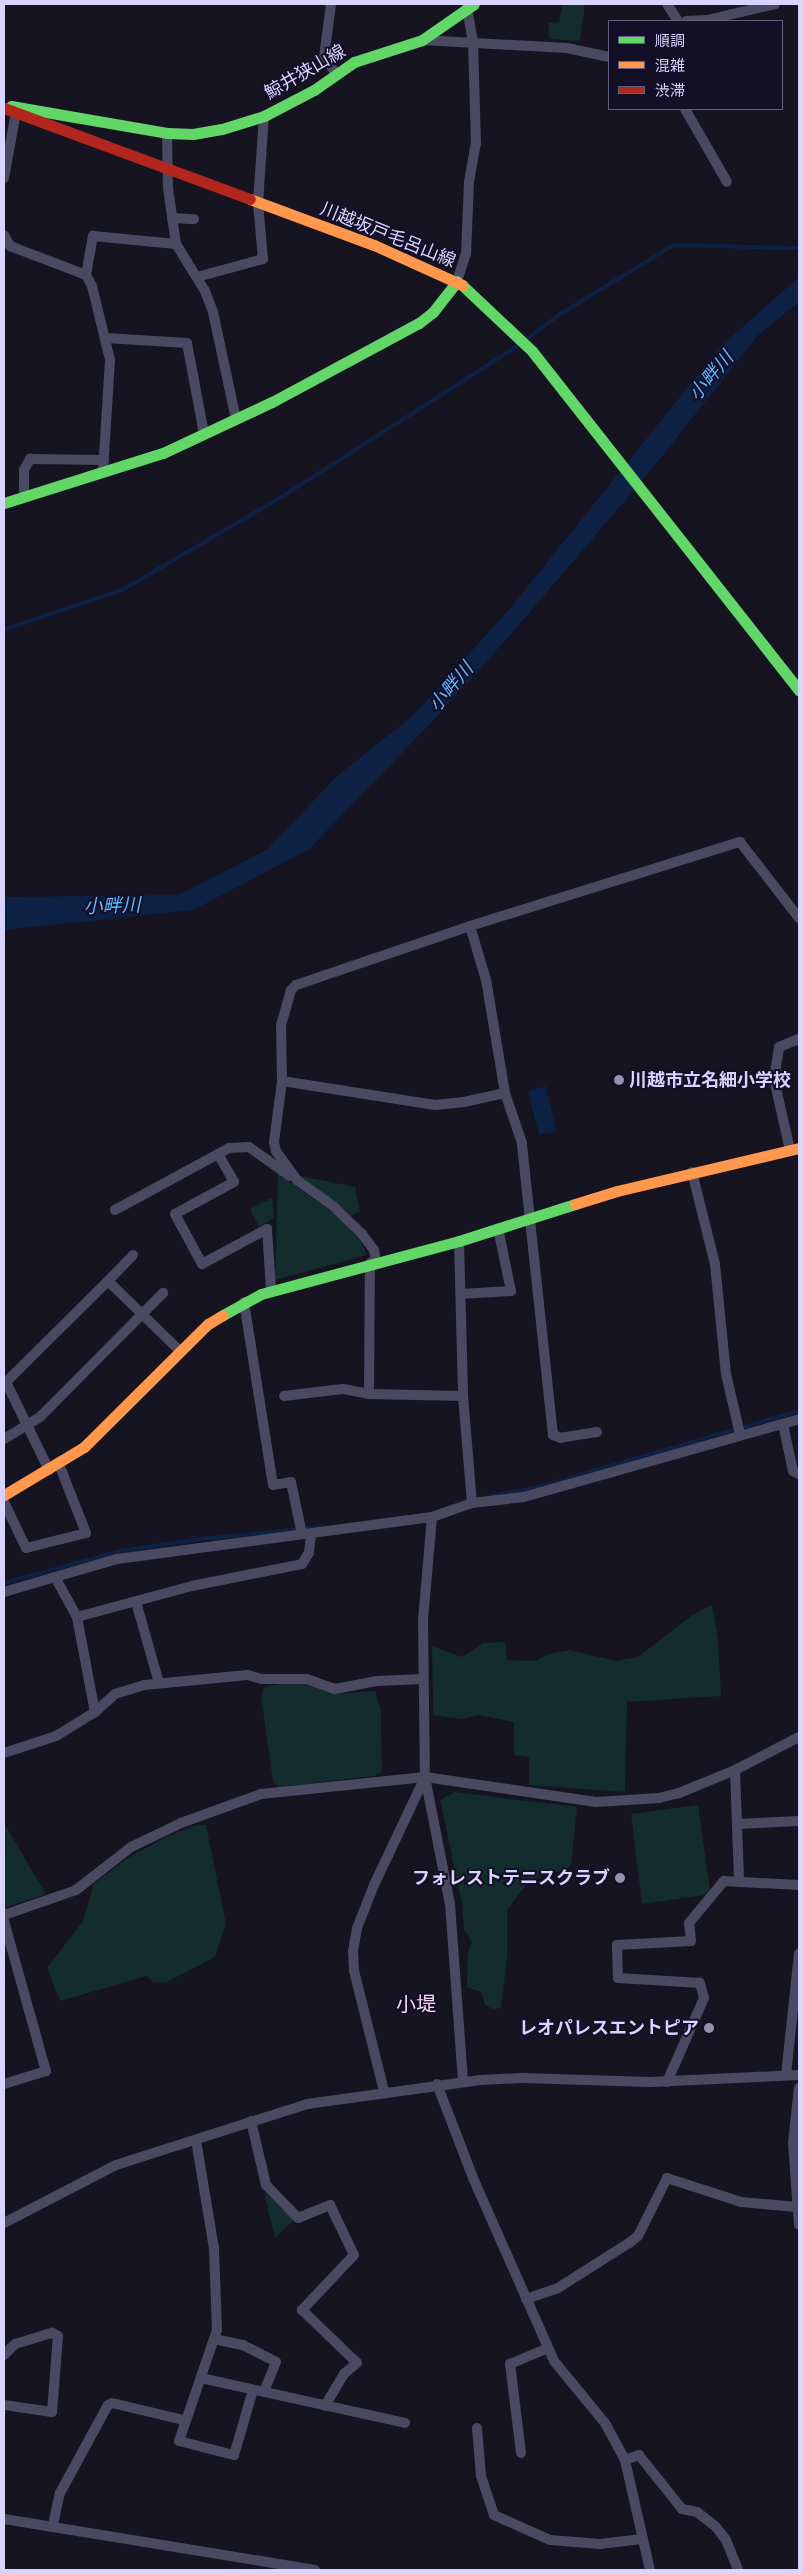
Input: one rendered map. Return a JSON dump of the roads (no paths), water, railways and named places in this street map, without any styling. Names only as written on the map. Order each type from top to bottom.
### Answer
[{"type":"main road","name":"鯨井狭山線","points":[[4,106],[89,117],[167,133],[193,134],[264,116],[338,75],[367,56],[422,40],[470,6]]},
{"type":"main road","name":"川越坂戸毛呂山線","points":[[4,106],[168,170],[374,245],[457,281],[492,310],[532,351],[667,525],[799,690]]},
{"type":"main road","points":[[77,135],[80,123],[89,117]]},
{"type":"main road","points":[[77,135],[92,124],[116,124]]},
{"type":"main road","points":[[116,124],[107,126],[102,138],[126,154]]},
{"type":"main road","points":[[4,503],[104,466],[163,454],[236,419],[419,323],[433,312],[457,281]]},
{"type":"main road","points":[[4,1495],[54,1467],[84,1447],[208,1324],[244,1302],[271,1290],[459,1241],[617,1191],[795,1149]]},
{"type":"street","points":[[331,4],[324,57],[338,75]]},
{"type":"street","points":[[667,4],[677,20]]},
{"type":"street","points":[[707,20],[775,4]]},
{"type":"street","points":[[457,281],[466,254],[469,182],[476,144],[470,6]]},
{"type":"street","points":[[422,40],[567,48],[608,57]]},
{"type":"street","points":[[686,110],[727,182]]},
{"type":"street","points":[[4,178],[16,112]]},
{"type":"street","points":[[197,277],[263,259],[258,203],[264,116]]},
{"type":"street","points":[[167,133],[168,170],[176,244],[197,277],[213,312],[236,419]]},
{"type":"street","points":[[172,218],[194,219]]},
{"type":"street","points":[[4,235],[10,246],[86,275]]},
{"type":"street","points":[[24,497],[24,470],[30,459],[104,466],[109,370],[106,338],[86,275],[93,236],[176,244]]},
{"type":"street","points":[[106,338],[186,343],[204,434]]},
{"type":"street","points":[[297,1180],[276,1151],[274,1142],[282,1081],[281,1026],[293,987],[470,926],[740,842],[799,918]]},
{"type":"street","points":[[470,926],[486,980],[505,1093],[522,1143],[528,1219],[553,1435],[561,1438],[597,1432]]},
{"type":"street","points":[[795,1149],[774,1079],[779,1047],[799,1039]]},
{"type":"street","points":[[282,1081],[435,1105],[464,1102],[505,1093]]},
{"type":"street","points":[[115,1210],[229,1148],[249,1147],[333,1206],[362,1234],[374,1250],[369,1394]]},
{"type":"street","points":[[218,1154],[234,1182],[175,1214],[202,1264],[267,1229],[271,1290]]},
{"type":"street","points":[[692,1172],[715,1264],[726,1374],[740,1434]]},
{"type":"street","points":[[461,1294],[511,1291],[498,1228]]},
{"type":"street","points":[[459,1241],[464,1396],[472,1503]]},
{"type":"street","points":[[4,1502],[26,1548],[86,1533],[54,1467],[27,1428],[5,1384],[133,1256]]},
{"type":"street","points":[[108,1281],[180,1351]]},
{"type":"street","points":[[4,1439],[27,1428],[163,1293]]},
{"type":"street","points":[[77,1618],[210,1582],[302,1564],[309,1553],[307,1534],[292,1482],[273,1485],[244,1302]]},
{"type":"street","points":[[284,1396],[344,1389],[369,1394],[464,1396]]},
{"type":"street","points":[[4,1592],[117,1560],[432,1517],[472,1503],[524,1496],[799,1418]]},
{"type":"street","points":[[783,1424],[793,1472],[799,1474]]},
{"type":"street","points":[[432,1517],[423,1620],[425,1777],[450,1904],[463,2081]]},
{"type":"street","points":[[54,1577],[77,1618],[95,1712]]},
{"type":"street","points":[[136,1602],[158,1684]]},
{"type":"street","points":[[4,1753],[56,1736],[95,1712],[115,1694],[158,1684],[248,1675],[260,1679],[307,1679],[335,1689],[377,1680],[423,1679]]},
{"type":"street","points":[[4,1915],[76,1890],[131,1847],[236,1802],[286,1791],[425,1777],[596,1802],[679,1793],[735,1770],[763,1752],[799,1737]]},
{"type":"street","points":[[735,1770],[738,1880]]},
{"type":"street","points":[[384,2091],[354,1971],[353,1951],[357,1928],[374,1885],[425,1777]]},
{"type":"street","points":[[737,1824],[799,1821]]},
{"type":"street","points":[[667,2082],[704,1998],[700,1983],[618,1978],[617,1945],[691,1941],[690,1923],[724,1881],[738,1880],[799,1885]]},
{"type":"street","points":[[4,1921],[46,2070],[4,2084]]},
{"type":"street","points":[[786,2075],[799,1954]]},
{"type":"street","points":[[4,2223],[116,2165],[196,2140],[251,2120],[307,2104],[384,2091],[463,2081],[522,2078],[667,2082],[799,2075]]},
{"type":"street","points":[[437,2084],[451,2126],[554,2361],[605,2423],[625,2460],[650,2570]]},
{"type":"street","points":[[799,2088],[793,2142],[799,2225]]},
{"type":"street","points":[[251,2120],[266,2185],[298,2218],[330,2205],[354,2255],[302,2310],[357,2363],[344,2374],[324,2406]]},
{"type":"street","points":[[196,2140],[214,2250],[217,2316],[214,2339],[184,2420],[179,2440],[234,2455],[253,2390]]},
{"type":"street","points":[[526,2300],[558,2288],[638,2236],[667,2178],[742,2202],[797,2207]]},
{"type":"street","points":[[4,2355],[15,2344],[52,2334],[58,2336],[52,2412],[4,2405]]},
{"type":"street","points":[[214,2339],[243,2345],[276,2362],[264,2392]]},
{"type":"street","points":[[521,2453],[510,2364],[548,2348]]},
{"type":"street","points":[[201,2378],[405,2423]]},
{"type":"street","points":[[53,2525],[60,2493],[108,2405],[112,2403],[184,2420]]},
{"type":"street","points":[[477,2428],[481,2476],[494,2515],[550,2540],[600,2544],[642,2539]]},
{"type":"street","points":[[625,2460],[639,2455],[682,2509],[697,2512],[716,2527],[726,2540],[738,2570]]},
{"type":"street","points":[[4,2519],[53,2525],[197,2549],[253,2562],[315,2570]]},
{"type":"water","name":"小畔川","points":[[799,277],[799,302],[758,335],[651,470],[512,633],[432,722],[308,850],[193,910],[4,930],[4,897],[178,895],[268,849],[336,777],[415,714],[512,606],[721,346]]},
{"type":"water","points":[[546,1086],[556,1131],[539,1135],[528,1091]]},
{"type":"waterway","points":[[527,339],[557,316],[674,245],[799,248]]},
{"type":"waterway","points":[[4,630],[124,589],[280,498],[519,345]]},
{"type":"waterway","points":[[488,1496],[535,1488],[799,1411]]},
{"type":"waterway","points":[[4,1583],[120,1551],[201,1539],[323,1527]]},
{"type":"place","name":"川越市立名細小学校","points":[[619,1080]]},
{"type":"place","name":"フォレストテニスクラブ","points":[[620,1878]]},
{"type":"place","name":"レオパレスエントピア","points":[[709,2028]]},
{"type":"district","name":"小堤","points":[[416,2003]]}]
